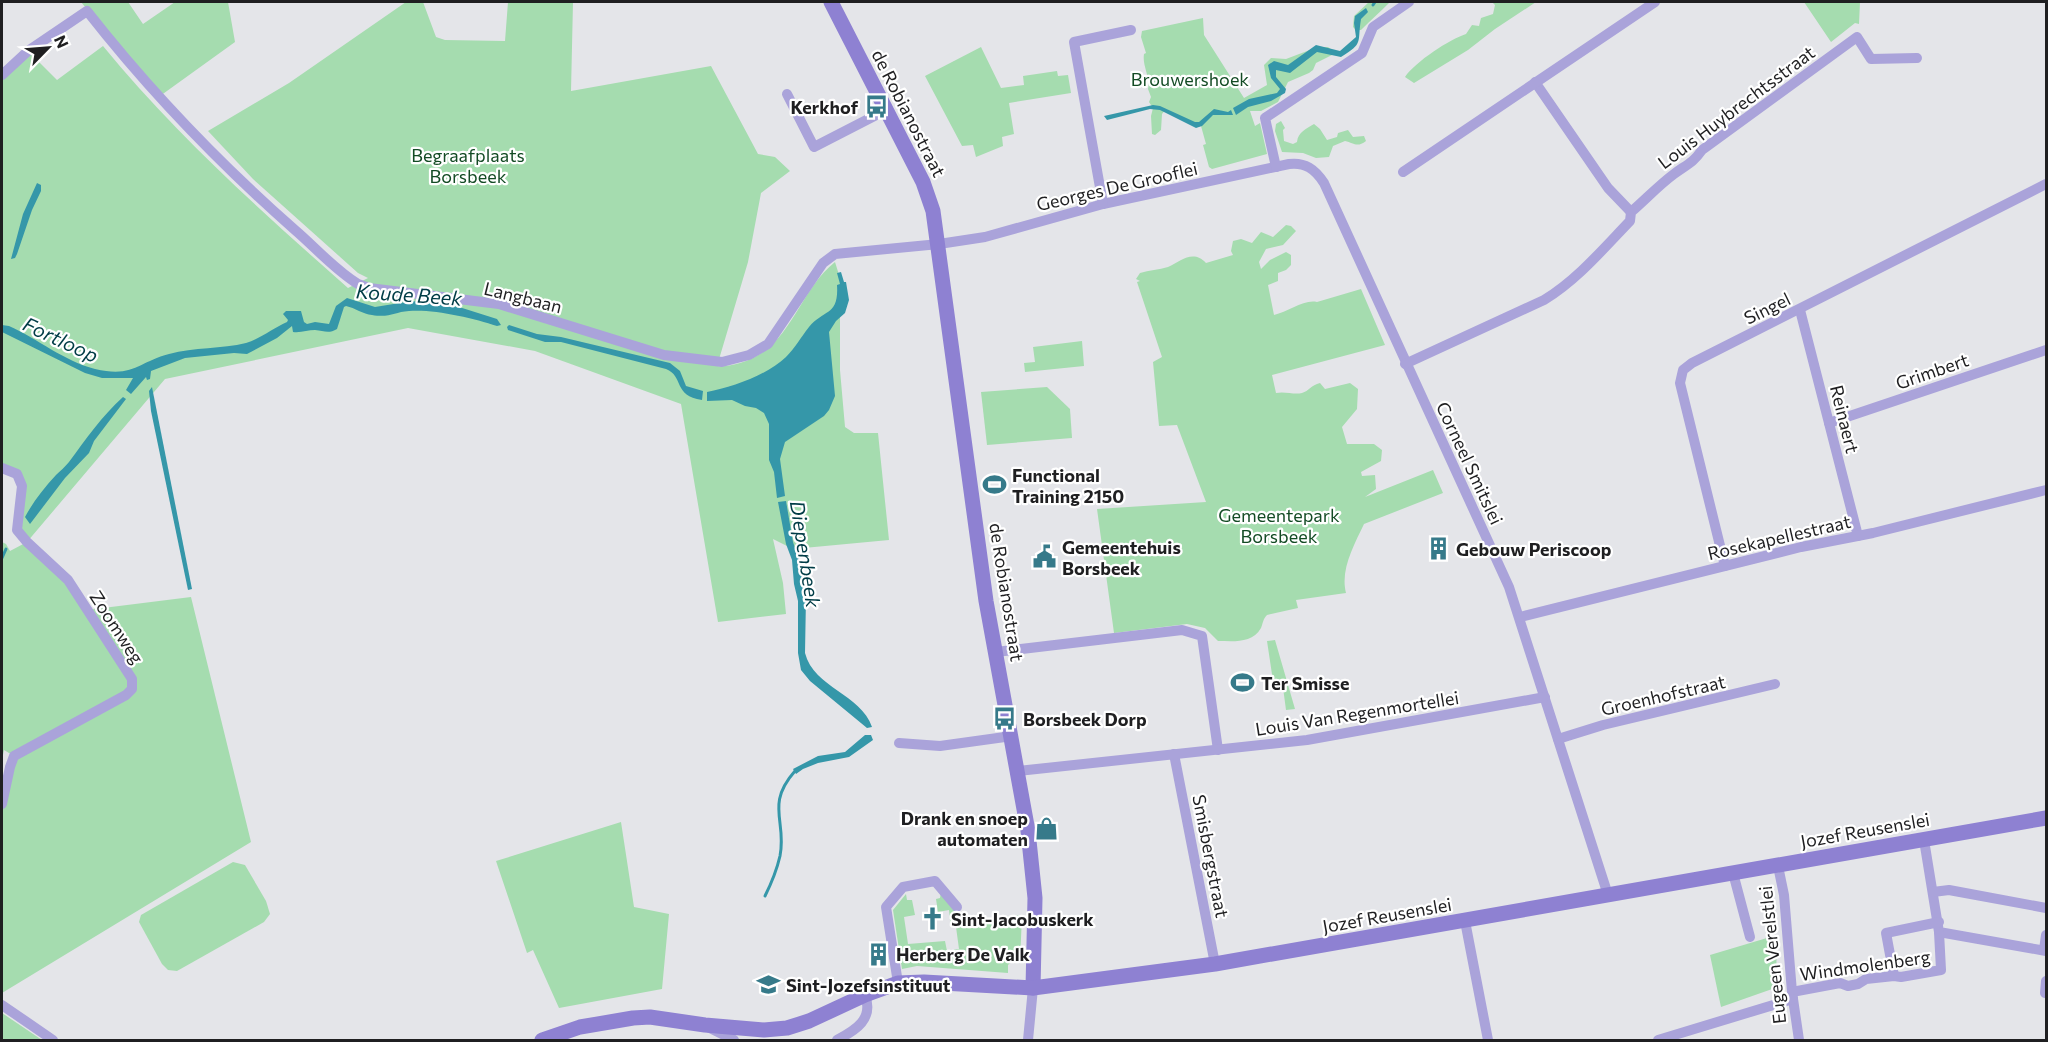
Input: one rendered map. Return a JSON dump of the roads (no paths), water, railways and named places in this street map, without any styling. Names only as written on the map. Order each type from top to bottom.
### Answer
[{"type":"street","points":[[1276,167],[1265,117],[1362,53],[1372,27],[1409,2]]},
{"type":"street","points":[[1403,172],[1655,2]]},
{"type":"street","name":"de Robianostraat","points":[[833,4],[929,196],[939,244],[986,601],[1028,831],[1035,898],[1033,988]]},
{"type":"street","name":"Langbaan","points":[[2,75],[28,51],[87,11],[110,41],[198,137],[270,208],[363,287],[498,304],[664,355],[722,362],[749,355]]},
{"type":"street","points":[[1103,204],[1074,42],[1131,30]]},
{"type":"street","name":"Louis Huybrechtsstraat","points":[[1405,364],[1544,300],[1570,283],[1630,221],[1631,212],[1674,174],[1685,168],[1702,150],[1857,37],[1871,59],[1917,58]]},
{"type":"street","points":[[1535,82],[1608,188],[1631,212]]},
{"type":"street","points":[[787,94],[814,147],[886,110]]},
{"type":"street","name":"Georges De Grooflei","points":[[749,355],[768,344],[823,262],[841,253],[939,244],[985,237],[1103,204],[1296,163],[1304,165]]},
{"type":"street","name":"Corneel Smitslei","points":[[1304,165],[1311,168],[1323,183],[1509,587],[1608,895]]},
{"type":"street","name":"Singel","points":[[1725,566],[1680,382],[1683,370],[1692,363],[2046,184]]},
{"type":"street","name":"Reinaert","points":[[1800,310],[1858,536]]},
{"type":"street","name":"Grimbert","points":[[1829,423],[2046,350]]},
{"type":"street","name":"Zoomweg","points":[[2,468],[17,474],[22,486],[17,530],[68,580],[132,679],[132,689],[126,695],[14,756],[2,804]]},
{"type":"street","name":"Rosekapellestraat","points":[[1520,617],[1801,547],[1858,536],[2046,490]]},
{"type":"street","points":[[996,652],[1182,630],[1202,636],[1218,750]]},
{"type":"street","name":"Groenhofstraat","points":[[1558,739],[1603,725],[1775,684]]},
{"type":"street","name":"Louis Van Regenmortellei","points":[[1018,771],[1307,740],[1545,697]]},
{"type":"street","points":[[899,743],[940,746],[1012,736]]},
{"type":"street","name":"Smisbergstraat","points":[[1174,754],[1215,964]]},
{"type":"street","name":"Jozef Reusenslei","points":[[542,1041],[580,1027],[633,1018],[664,1018],[705,1025],[764,1030],[787,1028],[809,1021],[865,995],[898,984],[924,982],[1033,988],[1215,964],[2046,818]]},
{"type":"street","name":"Windmolenberg","points":[[1658,1041],[1792,996],[1840,983],[1848,986],[1866,979],[1901,977],[1941,970],[1939,926],[1924,840]]},
{"type":"street","name":"Eugeen Verelstlei","points":[[1778,866],[1784,895],[1792,996],[1799,1041]]},
{"type":"street","name":"Eugeen Verelstlei","points":[[1733,873],[1750,937]]},
{"type":"street","points":[[898,984],[886,907],[903,886],[935,881],[957,907]]},
{"type":"street","points":[[1933,892],[1949,890],[2046,908]]},
{"type":"street","points":[[1465,921],[1488,1041]]},
{"type":"street","points":[[1894,976],[1886,933],[1939,926]]},
{"type":"street","name":"Windmolenberg","points":[[1939,926],[2045,950],[2046,935]]},
{"type":"street","points":[[2045,993],[2046,981]]},
{"type":"street","points":[[1028,1041],[1033,988]]},
{"type":"street","points":[[837,1041],[849,1034],[865,1019],[869,1004],[865,995]]},
{"type":"street","points":[[2,1005],[53,1041]]},
{"type":"street","points":[[705,1025],[734,1041]]},
{"type":"water","points":[[1366,8],[1368,12],[1361,19],[1358,42],[1353,49],[1341,57],[1317,52],[1290,73],[1276,70],[1276,77],[1286,89],[1285,93],[1271,101],[1248,107],[1236,115],[1233,108],[1249,99],[1277,93],[1280,89],[1271,78],[1268,65],[1274,61],[1288,65],[1316,45],[1340,51],[1356,37],[1355,16]]},
{"type":"water","points":[[1153,105],[1195,122],[1199,122],[1214,109],[1228,112],[1231,110],[1233,115],[1213,115],[1202,126],[1196,128],[1160,110],[1150,109],[1107,120],[1104,116]]},
{"type":"water","points":[[37,183],[41,185],[41,191],[17,254],[11,259],[23,214]]},
{"type":"water","points":[[841,272],[846,282],[849,300],[845,313],[829,332],[835,396],[824,416],[785,442],[780,459],[785,496],[777,498],[774,472],[769,460],[769,424],[764,413],[732,400],[707,401],[707,392],[749,379],[786,357],[809,327],[833,307],[836,302],[837,285],[840,284],[837,273]]},
{"type":"water","points":[[347,298],[375,307],[412,301],[459,307],[497,319],[501,325],[430,311],[409,311],[378,316],[346,306],[337,329],[334,331],[293,332],[292,326],[277,338],[247,354],[234,353],[185,358],[151,371],[150,379],[147,380],[146,377],[131,394],[126,390],[133,378],[102,378],[85,373],[2,332],[2,325],[9,326],[84,365],[119,372],[179,352],[252,341],[287,322],[283,314],[286,311],[301,311],[304,322],[307,324],[315,322],[329,324],[336,306]]},
{"type":"water","points":[[509,325],[537,334],[561,337],[670,363],[680,371],[686,386],[703,391],[702,400],[687,394],[672,372],[666,369],[561,342],[545,342],[508,330]]},
{"type":"water","points":[[152,387],[192,589],[188,590],[151,411],[149,391]]},
{"type":"water","points":[[123,397],[126,399],[94,441],[89,453],[65,478],[30,524],[25,517],[39,495]]},
{"type":"water","points":[[786,501],[806,597],[805,653],[810,665],[818,675],[858,706],[872,727],[867,728],[810,681],[801,670],[798,653],[798,601],[792,560],[786,544],[778,502]]},
{"type":"water","points":[[865,735],[871,735],[873,740],[849,757],[818,763],[796,774],[793,769],[818,756],[845,752]]},
{"type":"waterway","name":"Koude Beek","points":[[2,558],[6,549]]},
{"type":"waterway","name":"Diepenbeek","points":[[765,896],[780,856],[779,804],[781,794],[795,771]]},
{"type":"place","name":"Kerkhof","points":[[876,107]]},
{"type":"place","name":"Functional Training 2150","points":[[994,485]]},
{"type":"place","name":"Gebouw Periscoop","points":[[1438,549]]},
{"type":"place","name":"Gemeentehuis Borsbeek","points":[[1044,557]]},
{"type":"place","name":"Ter Smisse","points":[[1243,683]]},
{"type":"place","name":"Borsbeek Dorp","points":[[1005,719]]},
{"type":"place","name":"Drank en snoep automaten","points":[[1046,828]]},
{"type":"place","name":"Sint-Jacobuskerk","points":[[933,919]]},
{"type":"place","name":"Herberg De Valk","points":[[878,954]]},
{"type":"place","name":"Sint-Jozefsinstituut","points":[[768,985]]},
{"type":"park label","name":"Brouwershoek","points":[[1190,79]]},
{"type":"park label","name":"Begraafplaats Borsbeek","points":[[468,165]]},
{"type":"park label","name":"Gemeentepark Borsbeek","points":[[1279,525]]},
{"type":"water label","name":"Fortloop","points":[[61,339]]}]
